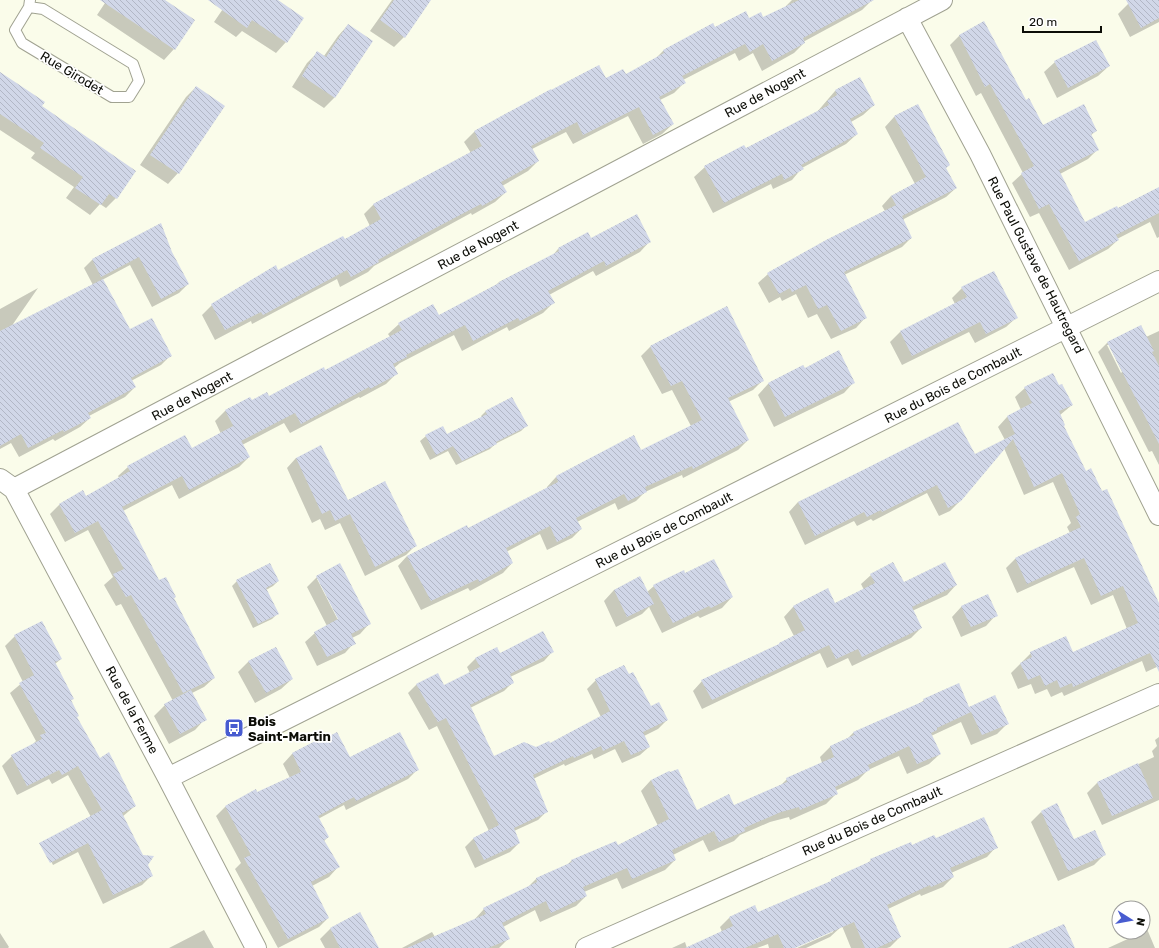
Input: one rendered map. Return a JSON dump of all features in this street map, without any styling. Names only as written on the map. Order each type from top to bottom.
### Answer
[{"type":"street","name":"Rue de Nogent","points":[[7,484],[942,0]]},
{"type":"street","name":"Rue Paul Gustave de Hautregard","points":[[907,18],[980,154],[1159,515]]},
{"type":"street","name":"Rue du Bois de Combault","points":[[168,778],[1159,281]]},
{"type":"street","name":"Rue de la Ferme","points":[[7,484],[168,778],[256,948]]},
{"type":"street","name":"Rue du Bois de Combault","points":[[586,948],[1159,694]]},
{"type":"lane","name":"Rue Girodet","points":[[30,3],[43,9],[133,64],[139,81],[129,97],[112,97],[22,43],[15,30],[30,3]]},
{"type":"building","points":[[100,0],[165,0],[195,20],[175,50]]},
{"type":"building","points":[[208,0],[278,0],[304,18],[287,43],[252,20],[247,28]]},
{"type":"building","points":[[394,0],[431,0],[405,38],[380,20]]},
{"type":"building","points":[[799,0],[874,0],[803,38],[805,43],[772,61],[763,44],[750,52],[745,44],[682,76],[686,83],[659,97],[674,124],[653,135],[639,107],[583,135],[577,122],[531,146],[539,161],[501,182],[507,192],[482,206],[481,204],[424,234],[378,260],[379,262],[351,277],[347,270],[263,315],[261,312],[225,330],[211,304],[276,265],[278,270],[343,236],[345,239],[381,219],[373,204],[482,146],[474,131],[599,65],[606,78],[623,69],[626,74],[664,53],[663,50],[713,23],[715,27],[746,11],[749,18],[761,12],[763,17]]},
{"type":"building","points":[[1126,0],[1159,0],[1159,18],[1141,28]]},
{"type":"building","points":[[984,21],[1026,100],[1029,98],[1043,125],[1084,104],[1097,131],[1091,134],[1099,150],[1059,170],[1085,222],[1117,206],[1118,208],[1159,187],[1159,213],[1116,235],[1119,240],[1079,261],[1049,204],[1039,209],[1021,173],[1034,166],[990,84],[985,87],[959,35]]},
{"type":"building","points":[[348,24],[373,41],[335,98],[302,76],[317,51],[326,57]]},
{"type":"building","points":[[1096,40],[1110,66],[1068,88],[1054,61]]},
{"type":"building","points":[[0,72],[45,102],[42,106],[136,171],[117,199],[109,194],[101,205],[75,188],[83,177],[40,148],[44,143],[0,114]]},
{"type":"building","points":[[860,77],[875,105],[850,119],[858,134],[801,165],[804,169],[784,180],[782,174],[724,203],[704,166],[744,145],[746,148],[829,105],[827,101],[837,95],[835,90]]},
{"type":"building","points":[[196,86],[225,106],[179,174],[150,155]]},
{"type":"building","points":[[918,104],[950,165],[946,168],[957,188],[902,216],[912,238],[844,272],[867,318],[841,331],[827,305],[818,309],[806,285],[792,292],[790,288],[779,294],[767,273],[826,240],[896,205],[891,196],[926,177],[894,116]]},
{"type":"building","points":[[637,214],[651,242],[606,266],[604,261],[548,291],[555,303],[520,321],[518,318],[473,341],[465,325],[406,355],[407,357],[393,364],[398,374],[370,389],[369,387],[301,424],[295,413],[241,441],[225,410],[250,397],[252,400],[267,392],[269,396],[324,367],[325,370],[402,330],[398,323],[433,304],[439,315],[559,251],[558,248],[588,232],[591,238]]},
{"type":"building","points":[[161,223],[172,252],[189,284],[161,299],[139,257],[101,277],[92,259]]},
{"type":"building","points":[[994,271],[1018,318],[986,334],[980,322],[912,356],[900,331],[967,297],[961,287]]},
{"type":"building","points":[[103,279],[130,329],[152,318],[172,356],[131,378],[136,387],[88,413],[91,418],[64,432],[63,430],[28,448],[21,434],[0,446],[0,331]]},
{"type":"building","points":[[727,306],[764,381],[728,398],[749,440],[693,469],[692,466],[645,487],[647,492],[628,501],[624,494],[576,518],[582,529],[557,542],[550,526],[506,548],[513,563],[479,582],[478,579],[431,601],[407,556],[467,525],[468,528],[558,482],[556,476],[634,435],[641,450],[702,420],[682,381],[671,386],[650,346]]},
{"type":"building","points":[[1141,325],[1154,351],[1152,352],[1159,366],[1159,444],[1107,342]]},
{"type":"building","points":[[839,350],[855,383],[785,417],[768,383],[803,365],[805,368]]},
{"type":"building","points":[[1053,373],[1059,385],[1062,384],[1073,405],[1059,411],[1065,425],[1064,426],[1086,471],[1091,468],[1102,491],[1107,489],[1159,603],[1159,672],[1150,653],[1073,687],[1072,683],[1060,688],[1057,680],[1045,686],[1040,675],[1028,680],[1020,663],[1032,657],[1030,652],[1066,636],[1073,652],[1138,623],[1123,586],[1101,596],[1084,558],[1027,584],[1015,558],[1081,527],[1076,517],[1080,514],[1062,473],[1034,487],[1013,439],[961,501],[948,508],[937,485],[882,512],[881,510],[867,517],[864,512],[815,536],[798,502],[958,422],[975,454],[1015,434],[1007,416],[1032,403],[1024,387]]},
{"type":"building","points":[[512,397],[528,426],[496,442],[497,444],[462,461],[453,446],[436,455],[425,435],[443,426],[447,434],[487,414],[485,411]]},
{"type":"building","points":[[233,426],[250,457],[189,490],[182,476],[122,507],[159,580],[166,577],[176,597],[174,598],[215,678],[183,693],[131,595],[126,597],[113,574],[124,569],[98,521],[75,533],[59,504],[83,490],[86,496],[130,471],[127,466],[185,435],[192,448]]},
{"type":"building","points":[[321,445],[348,500],[385,481],[417,546],[375,567],[350,514],[335,521],[330,510],[322,514],[296,458]]},
{"type":"building","points":[[714,559],[733,597],[711,608],[709,606],[673,623],[653,585],[684,570],[685,573]]},
{"type":"building","points":[[893,562],[904,582],[945,562],[957,585],[912,607],[922,628],[862,657],[858,649],[836,659],[829,645],[712,700],[701,680],[779,644],[805,630],[793,606],[828,588],[835,603],[875,583],[870,574]]},
{"type":"building","points":[[270,563],[279,581],[266,588],[279,614],[258,624],[236,580]]},
{"type":"building","points":[[340,563],[371,624],[351,634],[356,644],[327,657],[314,632],[338,619],[316,576]]},
{"type":"building","points":[[640,576],[654,604],[627,617],[614,590]]},
{"type":"building","points":[[988,594],[998,616],[971,627],[961,606]]},
{"type":"building","points":[[42,621],[62,659],[55,662],[74,699],[71,700],[79,716],[77,717],[100,758],[109,752],[136,806],[122,813],[143,855],[154,856],[148,865],[153,876],[113,895],[88,843],[50,863],[39,843],[102,810],[78,766],[62,775],[59,770],[27,786],[11,755],[42,739],[40,735],[46,733],[19,683],[34,675],[14,635]]},
{"type":"building","points":[[543,631],[554,652],[510,674],[514,683],[470,705],[494,756],[524,742],[536,747],[549,741],[550,743],[610,711],[595,679],[624,665],[629,674],[633,672],[651,706],[659,702],[668,720],[643,732],[650,747],[631,755],[624,741],[603,751],[601,746],[574,758],[573,756],[533,775],[548,812],[514,828],[520,843],[484,860],[473,838],[499,825],[446,718],[438,722],[416,684],[438,673],[444,685],[480,667],[475,658],[497,647],[500,653]]},
{"type":"building","points":[[276,647],[293,679],[266,693],[248,661]]},
{"type":"building","points":[[959,683],[969,707],[995,695],[1009,724],[982,735],[971,712],[937,728],[937,730],[931,733],[941,754],[917,764],[909,746],[868,765],[870,770],[835,787],[838,794],[800,810],[799,807],[781,812],[744,828],[745,831],[719,842],[714,831],[672,850],[676,860],[632,879],[627,868],[583,887],[587,896],[551,913],[546,901],[502,923],[510,939],[488,948],[407,948],[486,914],[483,908],[537,882],[536,878],[572,862],[571,860],[616,841],[618,845],[669,819],[651,780],[669,771],[678,769],[697,810],[729,794],[734,805],[787,782],[786,778],[834,757],[830,746],[854,735],[853,732],[924,701],[923,699]]},
{"type":"building","points":[[191,690],[207,720],[180,734],[164,704]]},
{"type":"building","points":[[337,732],[350,757],[400,732],[419,770],[356,801],[354,797],[318,816],[329,837],[324,840],[340,867],[311,882],[329,918],[288,939],[244,858],[251,855],[225,806],[256,789],[257,792],[301,772],[292,753],[325,736],[326,738]]},
{"type":"building","points":[[1138,763],[1153,798],[1112,816],[1097,782]]},
{"type":"building","points":[[1057,803],[1074,839],[1095,830],[1106,855],[1068,871],[1041,811]]},
{"type":"building","points":[[984,817],[998,848],[950,868],[954,877],[931,887],[930,885],[887,905],[901,937],[877,948],[865,948],[854,922],[795,948],[784,948],[778,934],[745,948],[685,948],[733,926],[729,917],[755,905],[758,912],[831,881],[831,879],[871,861],[870,859],[911,842],[912,845],[934,835],[936,838]]},
{"type":"building","points":[[360,912],[379,948],[340,948],[330,928]]},
{"type":"building","points":[[1064,924],[1075,948],[1008,948]]},
{"type":"place","name":"Bois Saint-Martin","points":[[234,728]]}]
